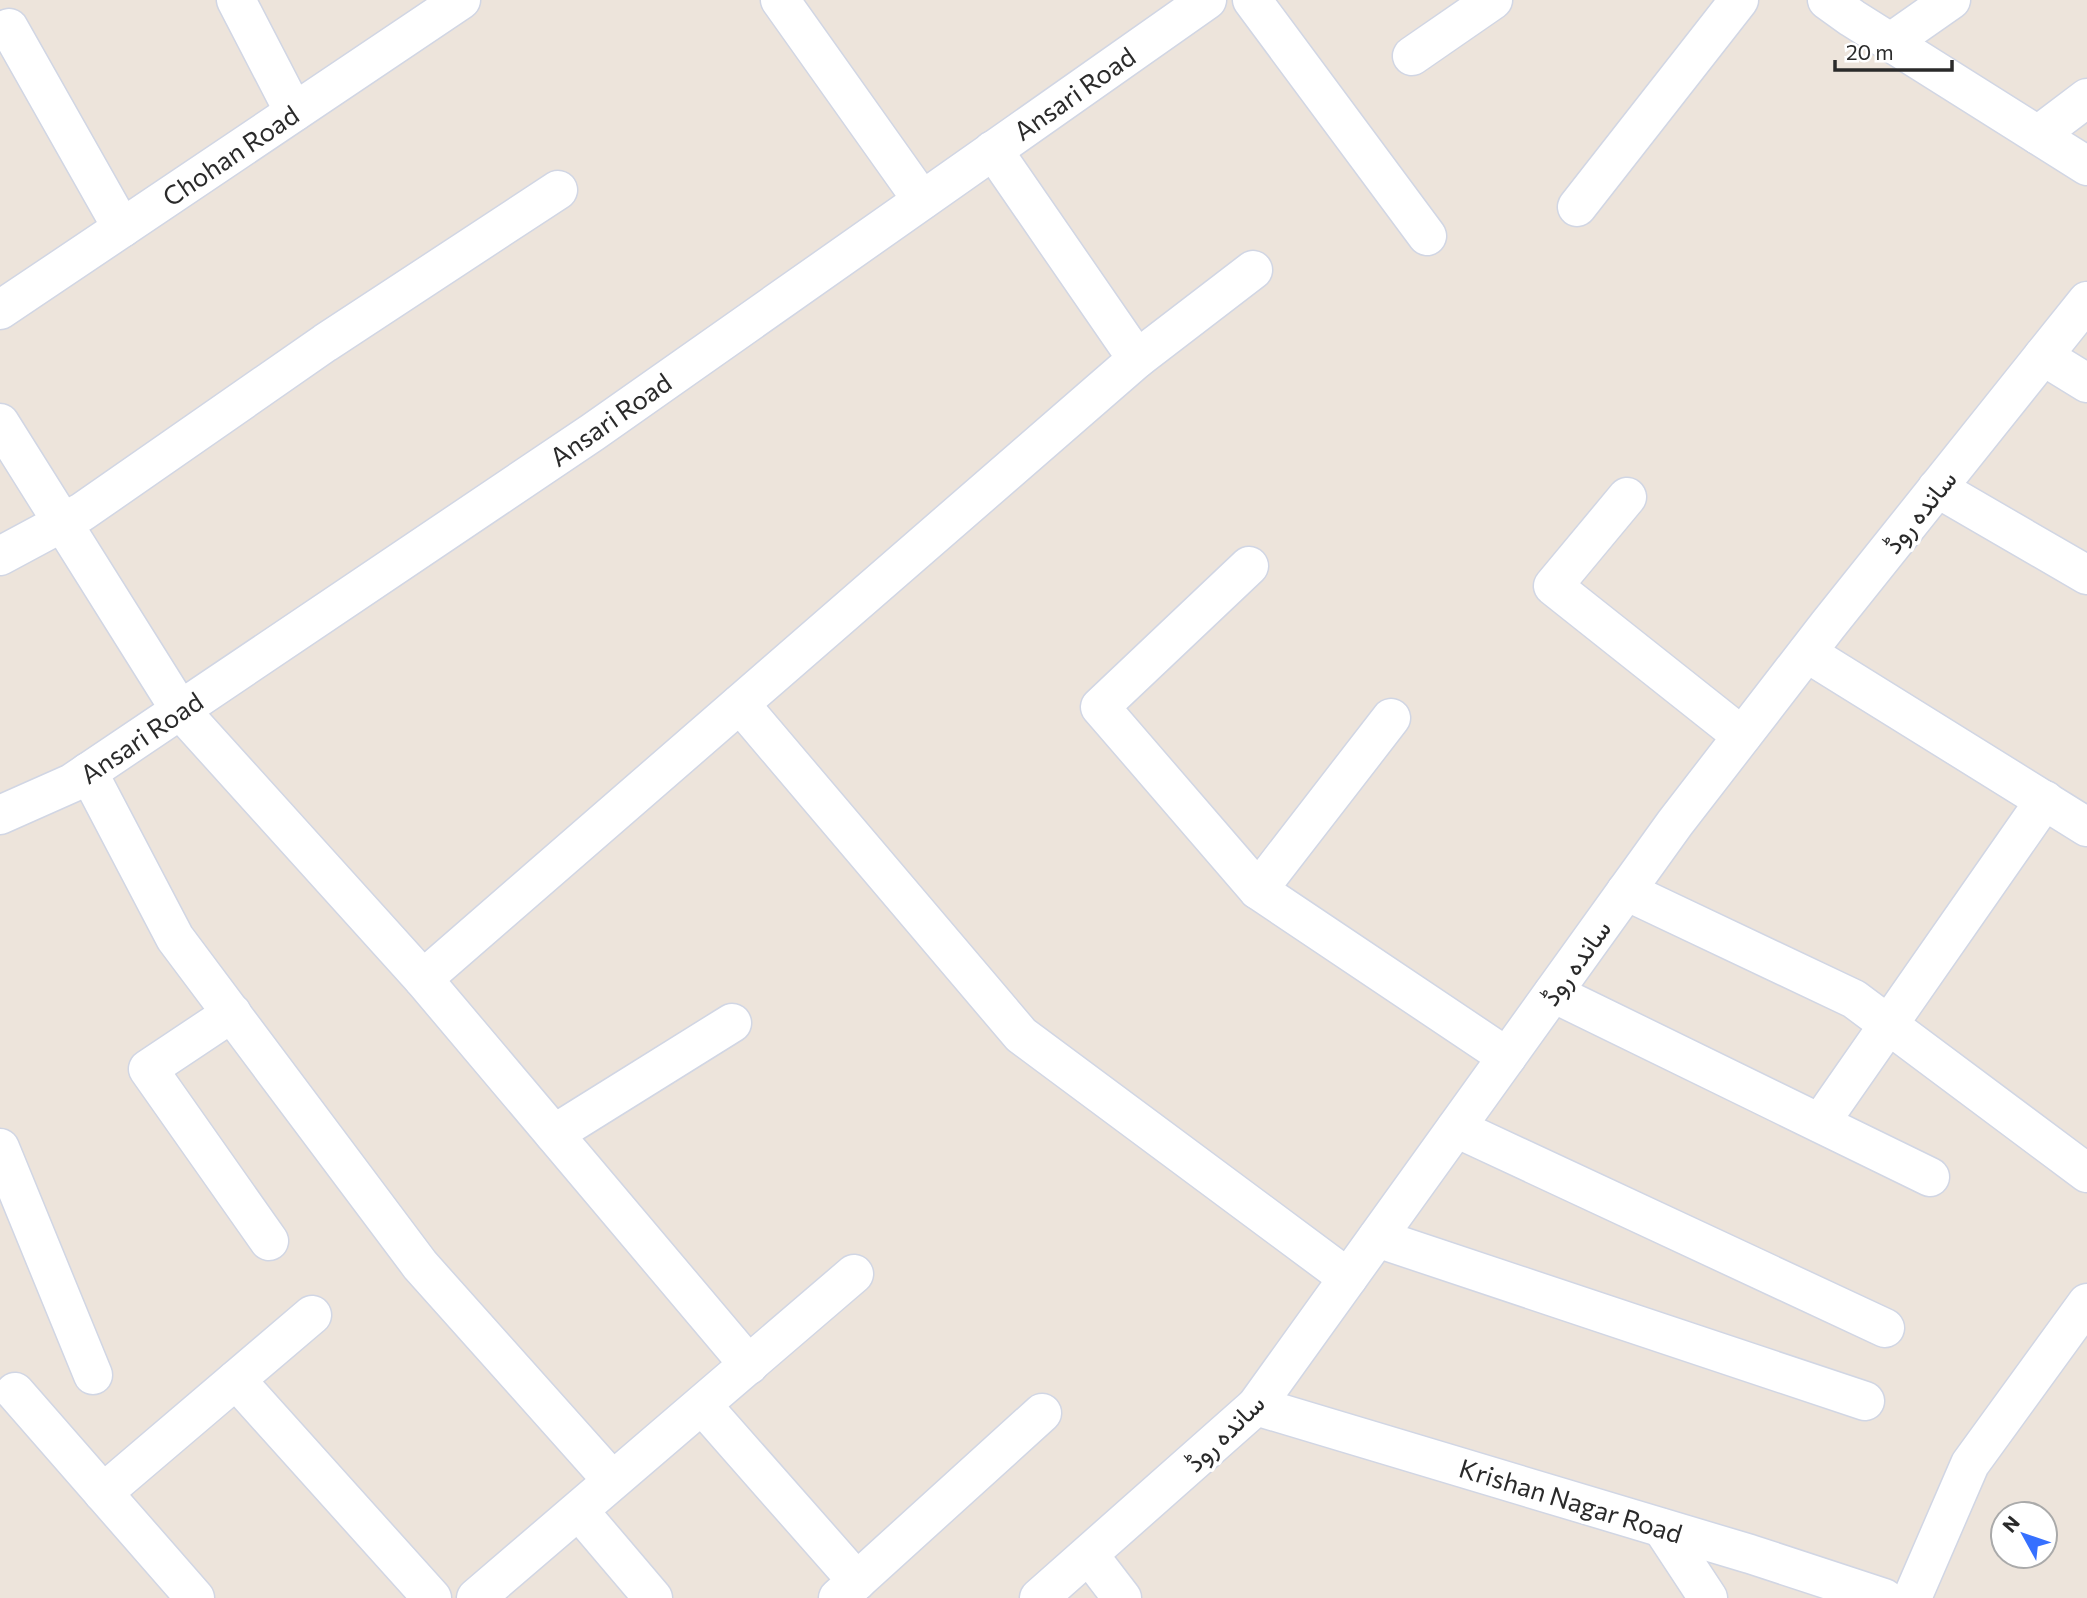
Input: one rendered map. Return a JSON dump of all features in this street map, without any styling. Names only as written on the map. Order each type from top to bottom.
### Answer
[{"type":"street","points":[[236,0],[294,112]]},
{"type":"street","name":"Chohan Road","points":[[0,310],[461,0]]},
{"type":"street","points":[[780,0],[922,200]]},
{"type":"street","name":"Ansari Road","points":[[0,815],[72,783],[593,432],[1207,0]]},
{"type":"street","points":[[1252,0],[1427,236]]},
{"type":"street","points":[[1412,57],[1493,0]]},
{"type":"street","points":[[1577,207],[1739,0]]},
{"type":"street","points":[[1827,0],[2087,166]]},
{"type":"street","points":[[1891,42],[1951,0]]},
{"type":"street","points":[[9,27],[122,228]]},
{"type":"street","points":[[2038,135],[2087,99]]},
{"type":"street","points":[[993,150],[1137,359]]},
{"type":"street","points":[[0,556],[82,512],[325,343],[558,190]]},
{"type":"street","points":[[423,979],[1137,359],[1254,270]]},
{"type":"street","name":"ساندہ روڈ","points":[[1040,1598],[1256,1406],[1626,891],[1742,736],[2087,301]]},
{"type":"street","points":[[2043,356],[2087,383]]},
{"type":"street","points":[[0,423],[180,710],[423,979],[749,1365]]},
{"type":"street","points":[[1937,488],[2087,575]]},
{"type":"street","points":[[1627,497],[1553,586],[1742,736]]},
{"type":"street","points":[[1249,566],[1100,707],[1258,890],[1507,1058]]},
{"type":"street","points":[[1807,653],[2087,827]]},
{"type":"street","points":[[740,704],[1021,1035],[1348,1278]]},
{"type":"street","points":[[1258,890],[1391,718]]},
{"type":"street","points":[[88,772],[175,938],[420,1265],[612,1480]]},
{"type":"street","points":[[1820,1123],[2045,800]]},
{"type":"street","points":[[1626,891],[1854,999],[2087,1173]]},
{"type":"street","points":[[1553,993],[1930,1177]]},
{"type":"street","points":[[232,1013],[148,1069],[269,1241]]},
{"type":"street","points":[[554,1134],[732,1023]]},
{"type":"street","points":[[1456,1128],[1885,1328]]},
{"type":"street","points":[[0,1148],[93,1375]]},
{"type":"street","points":[[1377,1238],[1865,1401]]},
{"type":"street","points":[[476,1598],[854,1274]]},
{"type":"street","points":[[1912,1598],[1970,1464],[2087,1303]]},
{"type":"street","points":[[103,1493],[312,1315]]},
{"type":"street","points":[[236,1380],[432,1598]]},
{"type":"street","points":[[15,1392],[195,1598]]},
{"type":"street","points":[[702,1405],[848,1590],[1042,1413]]},
{"type":"street","name":"Krishan Nagar Road","points":[[1256,1406],[1750,1554],[1885,1598]]},
{"type":"street","points":[[579,1511],[653,1598]]},
{"type":"street","points":[[1662,1528],[1708,1598]]},
{"type":"street","points":[[1089,1555],[1122,1598]]}]
